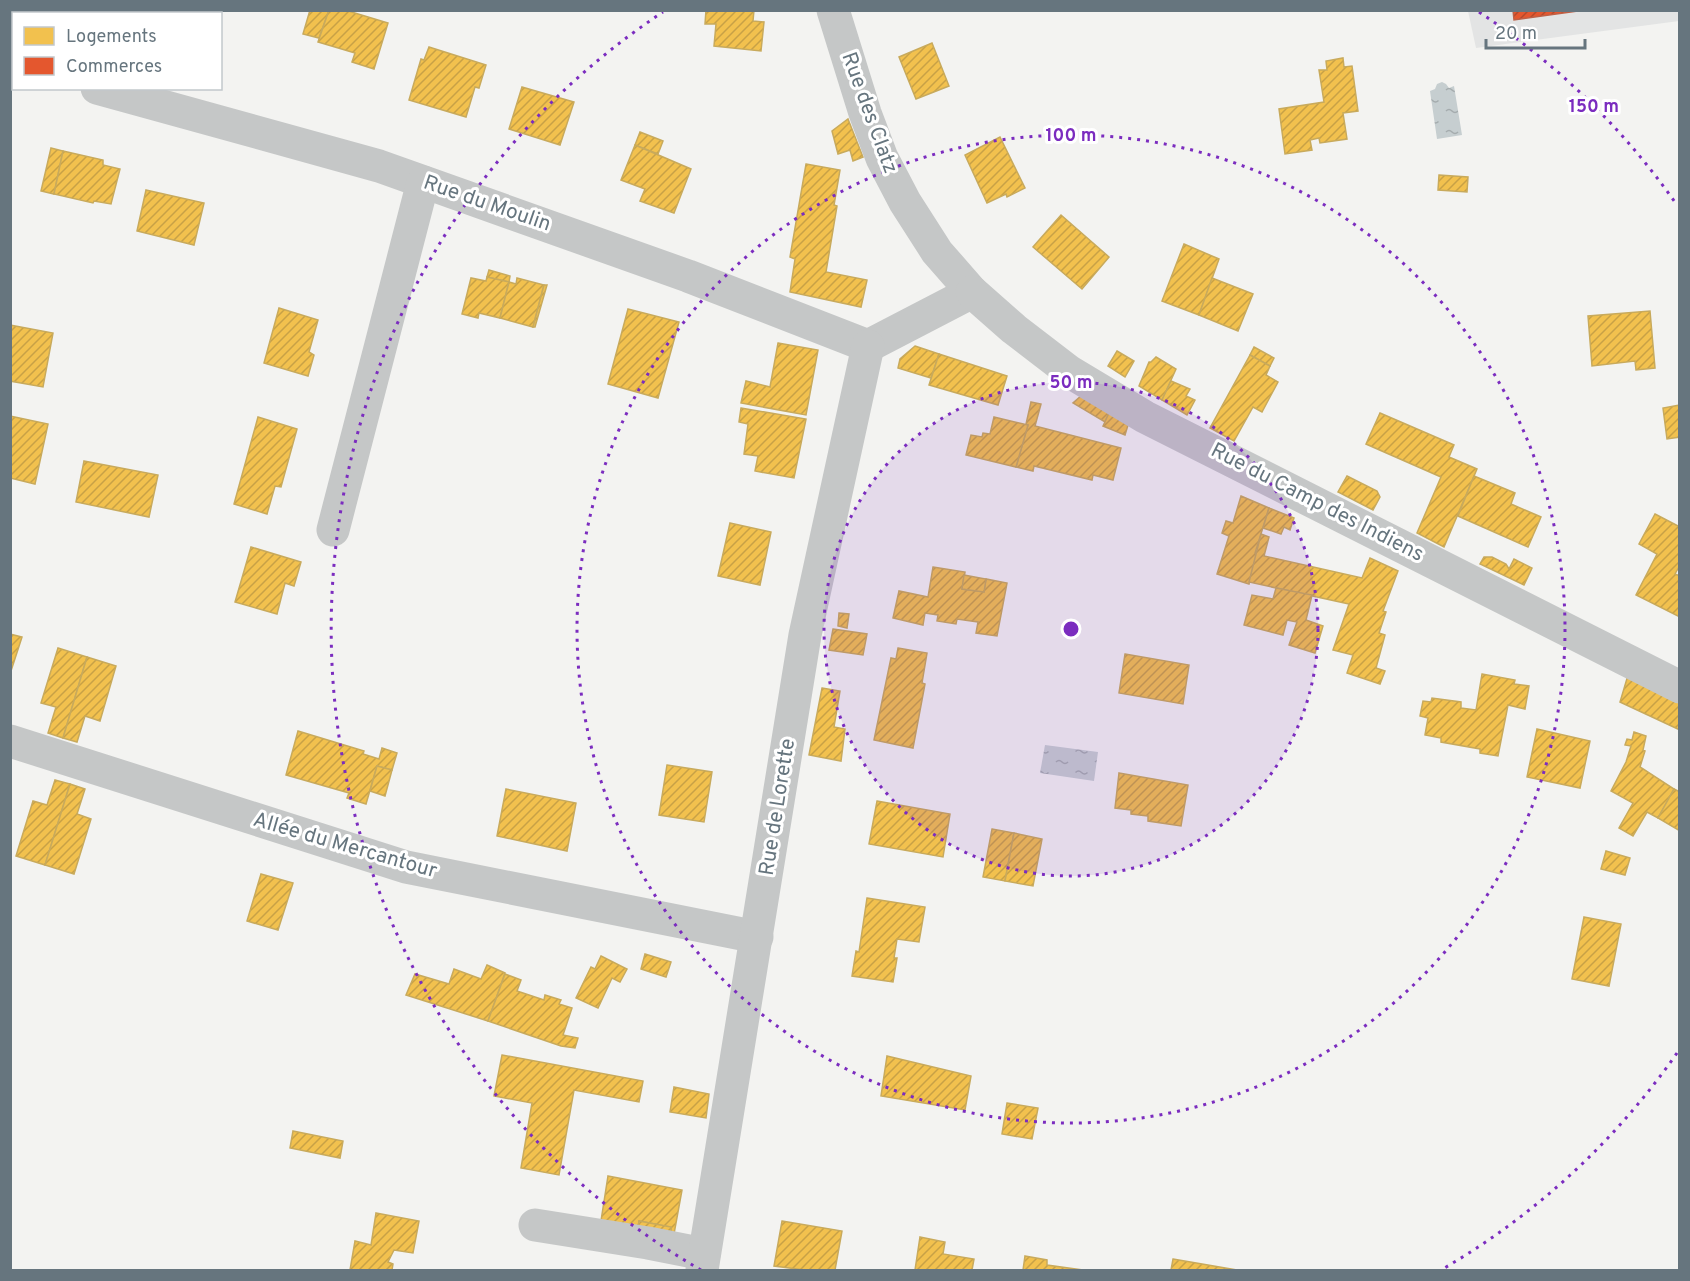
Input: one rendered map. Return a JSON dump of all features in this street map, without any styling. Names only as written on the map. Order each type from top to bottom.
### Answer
[{"type":"street","name":"Rue des Clatz","points":[[833,10],[882,158],[905,202],[937,252],[972,292]]},
{"type":"street","name":"Rue du Moulin","points":[[103,90],[379,166],[688,276],[868,346]]},
{"type":"street","points":[[333,530],[423,182]]},
{"type":"street","points":[[868,346],[972,292]]},
{"type":"street","name":"Rue du Camp des Indiens","points":[[972,292],[1014,329],[1070,372],[1145,417],[1680,687]]},
{"type":"street","name":"Rue de Lorette","points":[[703,1262],[805,635],[868,346]]},
{"type":"street","name":"Allée du Mercantour","points":[[10,741],[406,867],[757,937]]},
{"type":"street","points":[[535,1226],[648,1243],[703,1262]]},
{"type":"shaded area","points":[[1679,10],[1679,21],[1476,48],[1468,11]]},
{"type":"water","points":[[1442,82],[1449,88],[1454,86],[1462,135],[1437,139],[1430,91]]},
{"type":"water","points":[[1045,745],[1098,752],[1094,781],[1040,773]]},
{"type":"building: Logements","points":[[310,10],[329,10],[319,38],[303,34]]},
{"type":"building: Logements","points":[[329,10],[345,10],[388,23],[374,69],[352,62],[355,53],[318,42]]},
{"type":"building: Logements","points":[[706,10],[754,10],[753,21],[764,22],[761,51],[714,46],[716,24],[705,24]]},
{"type":"building: Logements","points":[[932,43],[949,86],[916,99],[899,57]]},
{"type":"building: Logements","points":[[429,47],[486,65],[479,88],[475,87],[466,117],[409,100],[421,59],[424,60]]},
{"type":"building: Logements","points":[[1343,58],[1344,67],[1352,66],[1358,111],[1343,113],[1347,139],[1320,143],[1319,138],[1310,140],[1312,150],[1285,154],[1279,109],[1324,102],[1319,70],[1327,70],[1326,61]]},
{"type":"building: Logements","points":[[522,87],[574,102],[560,145],[509,129]]},
{"type":"building: Logements","points":[[848,119],[863,157],[853,161],[850,150],[838,154],[832,131]]},
{"type":"building: Logements","points":[[640,132],[663,141],[658,154],[635,145]]},
{"type":"building: Logements","points":[[1000,137],[1025,188],[987,203],[965,155]]},
{"type":"building: Logements","points":[[635,145],[691,169],[674,213],[640,201],[645,189],[621,180]]},
{"type":"building: Logements","points":[[51,148],[63,151],[54,194],[41,191]]},
{"type":"building: Logements","points":[[63,151],[103,160],[103,165],[120,169],[111,204],[94,201],[93,203],[54,194]]},
{"type":"building: Logements","points":[[806,164],[840,170],[834,205],[837,206],[826,272],[867,280],[861,307],[790,292],[795,259],[790,257]]},
{"type":"building: Logements","points":[[1439,175],[1468,177],[1467,192],[1438,190]]},
{"type":"building: Logements","points":[[146,190],[204,203],[194,245],[137,231]]},
{"type":"building: Logements","points":[[1061,215],[1109,257],[1082,289],[1033,247]]},
{"type":"building: Logements","points":[[1184,244],[1219,259],[1199,315],[1162,301]]},
{"type":"building: Logements","points":[[489,270],[510,276],[509,282],[487,277]]},
{"type":"building: Logements","points":[[487,277],[509,282],[500,318],[479,313],[478,318],[462,314],[471,278],[486,281]]},
{"type":"building: Logements","points":[[517,278],[544,285],[533,327],[500,318],[509,282],[516,284]]},
{"type":"building: Logements","points":[[1212,278],[1253,294],[1238,331],[1199,315]]},
{"type":"building: Logements","points":[[544,285],[547,285],[535,327],[533,327]]},
{"type":"building: Logements","points":[[279,308],[318,320],[309,352],[314,355],[308,376],[264,363]]},
{"type":"building: Logements","points":[[628,309],[679,322],[658,398],[608,384]]},
{"type":"building: Logements","points":[[1650,311],[1655,368],[1636,370],[1635,361],[1592,366],[1588,316]]},
{"type":"building: Logements","points":[[10,325],[53,333],[43,387],[10,381]]},
{"type":"building: Logements","points":[[778,343],[818,350],[806,415],[741,403],[746,381],[770,387]]},
{"type":"building: Logements","points":[[915,346],[939,354],[931,378],[898,368],[900,359]]},
{"type":"building: Logements","points":[[1254,347],[1274,358],[1270,366],[1250,355]]},
{"type":"building: Logements","points":[[1117,351],[1134,361],[1125,377],[1108,366]]},
{"type":"building: Logements","points":[[939,354],[1007,376],[998,405],[929,385]]},
{"type":"building: Logements","points":[[1250,355],[1270,366],[1266,375],[1278,382],[1262,412],[1253,407],[1234,441],[1210,428]]},
{"type":"building: Logements","points":[[1156,357],[1176,369],[1162,400],[1139,386],[1149,362]]},
{"type":"building: Logements","points":[[1171,381],[1190,389],[1186,396],[1195,400],[1187,415],[1162,400]]},
{"type":"building: Logements","points":[[1081,396],[1109,413],[1105,422],[1073,403]]},
{"type":"building: Logements","points":[[1031,402],[1041,404],[1035,426],[1121,448],[1113,480],[1093,475],[1092,480],[1034,466],[1033,471],[1016,467],[1028,425],[1026,424]]},
{"type":"building: Logements","points":[[1680,405],[1680,437],[1667,439],[1663,408]]},
{"type":"building: Logements","points":[[741,408],[806,419],[794,478],[755,471],[758,456],[744,454],[748,424],[739,422]]},
{"type":"building: Logements","points":[[1109,413],[1128,425],[1125,435],[1103,426]]},
{"type":"building: Logements","points":[[1380,413],[1454,445],[1449,457],[1477,469],[1444,547],[1417,533],[1441,477],[1366,444]]},
{"type":"building: Logements","points":[[10,416],[48,424],[35,484],[10,478]]},
{"type":"building: Logements","points":[[258,417],[297,429],[281,487],[275,486],[267,514],[234,504]]},
{"type":"building: Logements","points":[[994,417],[1028,425],[1016,467],[966,455],[971,435],[982,437],[983,433],[990,434]]},
{"type":"building: Logements","points":[[84,461],[158,475],[149,517],[76,502]]},
{"type":"building: Logements","points":[[1347,476],[1377,491],[1380,497],[1373,510],[1338,492]]},
{"type":"building: Logements","points":[[1474,476],[1515,493],[1511,504],[1541,517],[1528,547],[1458,516]]},
{"type":"building: Logements","points":[[1241,496],[1269,508],[1255,553],[1257,554],[1249,584],[1217,574],[1229,536],[1222,533],[1226,521],[1233,523]]},
{"type":"building: Logements","points":[[1269,508],[1294,518],[1290,530],[1284,527],[1281,534],[1263,528]]},
{"type":"building: Logements","points":[[1655,514],[1680,527],[1680,565],[1675,574],[1680,576],[1680,617],[1636,595],[1657,554],[1639,544]]},
{"type":"building: Logements","points":[[730,523],[771,532],[760,585],[718,576]]},
{"type":"building: Logements","points":[[1261,534],[1269,537],[1264,556],[1362,578],[1370,558],[1398,571],[1383,611],[1386,612],[1379,633],[1385,635],[1376,668],[1385,671],[1380,684],[1347,673],[1353,655],[1333,650],[1349,604],[1249,582]]},
{"type":"building: Logements","points":[[251,547],[301,562],[294,586],[285,583],[277,614],[235,602]]},
{"type":"building: Logements","points":[[1484,557],[1492,557],[1506,564],[1509,569],[1514,559],[1532,568],[1524,585],[1480,564]]},
{"type":"building: Logements","points":[[933,567],[965,572],[962,589],[984,592],[986,579],[1007,583],[997,636],[976,633],[978,622],[957,619],[956,624],[937,621],[938,615],[925,613],[923,625],[893,618],[899,591],[928,597]]},
{"type":"building: Logements","points":[[964,575],[986,579],[984,592],[962,589]]},
{"type":"building: Logements","points":[[1276,588],[1312,595],[1306,620],[1323,626],[1315,653],[1289,645],[1297,622],[1287,620],[1283,635],[1244,625],[1252,595],[1273,599]]},
{"type":"building: Logements","points":[[839,613],[849,614],[847,628],[838,626]]},
{"type":"building: Logements","points":[[833,629],[867,634],[863,655],[829,650]]},
{"type":"building: Logements","points":[[10,634],[22,637],[10,674]]},
{"type":"building: Logements","points":[[58,648],[87,657],[63,738],[48,733],[56,707],[41,703]]},
{"type":"building: Logements","points":[[898,648],[927,653],[922,683],[925,684],[913,748],[874,740],[891,658],[896,659]]},
{"type":"building: Logements","points":[[1125,654],[1189,665],[1183,704],[1119,693]]},
{"type":"building: Logements","points":[[87,657],[116,666],[100,721],[85,716],[77,742],[63,738]]},
{"type":"building: Logements","points":[[1482,674],[1515,680],[1514,684],[1529,686],[1525,709],[1508,705],[1498,756],[1480,753],[1480,749],[1441,742],[1441,738],[1425,735],[1428,718],[1420,716],[1423,701],[1431,702],[1432,698],[1461,702],[1461,708],[1476,710]]},
{"type":"building: Logements","points":[[1628,675],[1680,703],[1680,730],[1620,702]]},
{"type":"building: Logements","points":[[822,688],[840,691],[834,727],[845,729],[841,761],[809,755]]},
{"type":"building: Logements","points":[[1537,729],[1590,741],[1580,788],[1527,777]]},
{"type":"building: Logements","points":[[298,731],[364,751],[363,754],[379,759],[382,748],[397,753],[392,770],[377,766],[366,804],[347,798],[349,793],[286,775]]},
{"type":"building: Logements","points":[[1634,732],[1646,736],[1643,750],[1645,751],[1640,767],[1674,789],[1658,818],[1647,812],[1633,836],[1619,828],[1633,803],[1611,791],[1626,762],[1631,746],[1625,745],[1627,739],[1632,740]]},
{"type":"building: Logements","points":[[667,765],[712,772],[704,822],[659,815]]},
{"type":"building: Logements","points":[[377,766],[392,770],[385,796],[370,791]]},
{"type":"building: Logements","points":[[1119,773],[1188,785],[1181,826],[1148,821],[1148,816],[1131,814],[1131,810],[1115,808]]},
{"type":"building: Logements","points":[[55,780],[70,784],[45,865],[16,856],[33,801],[47,805]]},
{"type":"building: Logements","points":[[70,784],[85,789],[77,814],[91,819],[74,874],[45,865]]},
{"type":"building: Logements","points":[[506,789],[576,803],[567,851],[497,836]]},
{"type":"building: Logements","points":[[1674,789],[1680,792],[1680,831],[1658,818]]},
{"type":"building: Logements","points":[[877,801],[950,814],[943,857],[869,844]]},
{"type":"building: Logements","points":[[992,829],[1014,833],[1005,881],[983,877]]},
{"type":"building: Logements","points":[[1014,833],[1042,839],[1033,886],[1005,881]]},
{"type":"building: Logements","points":[[1606,851],[1630,858],[1625,875],[1601,869]]},
{"type":"building: Logements","points":[[261,874],[293,883],[278,930],[247,921]]},
{"type":"building: Logements","points":[[867,898],[925,907],[919,942],[897,939],[893,982],[852,976],[856,951],[859,952]]},
{"type":"building: Logements","points":[[1584,917],[1621,924],[1609,986],[1572,979]]},
{"type":"building: Logements","points":[[645,954],[671,962],[666,977],[641,969]]},
{"type":"building: Logements","points":[[601,956],[627,969],[620,982],[612,978],[598,1008],[576,998],[591,967],[595,969]]},
{"type":"building: Logements","points":[[487,965],[505,973],[488,1021],[406,995],[415,974],[449,984],[454,969],[481,979]]},
{"type":"building: Logements","points":[[505,974],[521,980],[517,991],[544,1000],[545,995],[561,1000],[559,1004],[572,1008],[563,1035],[578,1038],[575,1048],[561,1046],[488,1021]]},
{"type":"building: Logements","points":[[502,1055],[643,1081],[639,1102],[574,1090],[559,1175],[521,1168],[532,1103],[494,1096]]},
{"type":"building: Logements","points":[[887,1056],[971,1076],[965,1110],[881,1096]]},
{"type":"building: Logements","points":[[674,1087],[709,1094],[706,1118],[670,1112]]},
{"type":"building: Logements","points":[[1007,1103],[1038,1108],[1032,1139],[1002,1134]]},
{"type":"building: Logements","points":[[293,1131],[343,1141],[340,1158],[290,1148]]},
{"type":"building: Logements","points":[[608,1176],[682,1190],[674,1234],[671,1233],[671,1227],[639,1221],[638,1228],[601,1221]]},
{"type":"building: Logements","points":[[376,1213],[419,1221],[413,1253],[394,1250],[388,1262],[393,1264],[392,1270],[350,1270],[355,1241],[371,1245]]},
{"type":"building: Logements","points":[[639,1221],[671,1227],[671,1233],[638,1228]]},
{"type":"building: Logements","points":[[782,1221],[842,1231],[835,1270],[805,1270],[774,1266]]},
{"type":"building: Logements","points":[[920,1237],[945,1242],[943,1254],[974,1259],[972,1270],[915,1270]]},
{"type":"building: Logements","points":[[1025,1256],[1047,1260],[1047,1265],[1083,1270],[1023,1270]]},
{"type":"building: Logements","points":[[1173,1259],[1237,1270],[1171,1270]]},
{"type":"building: Commerces","points":[[1513,10],[1585,10],[1514,20]]}]
